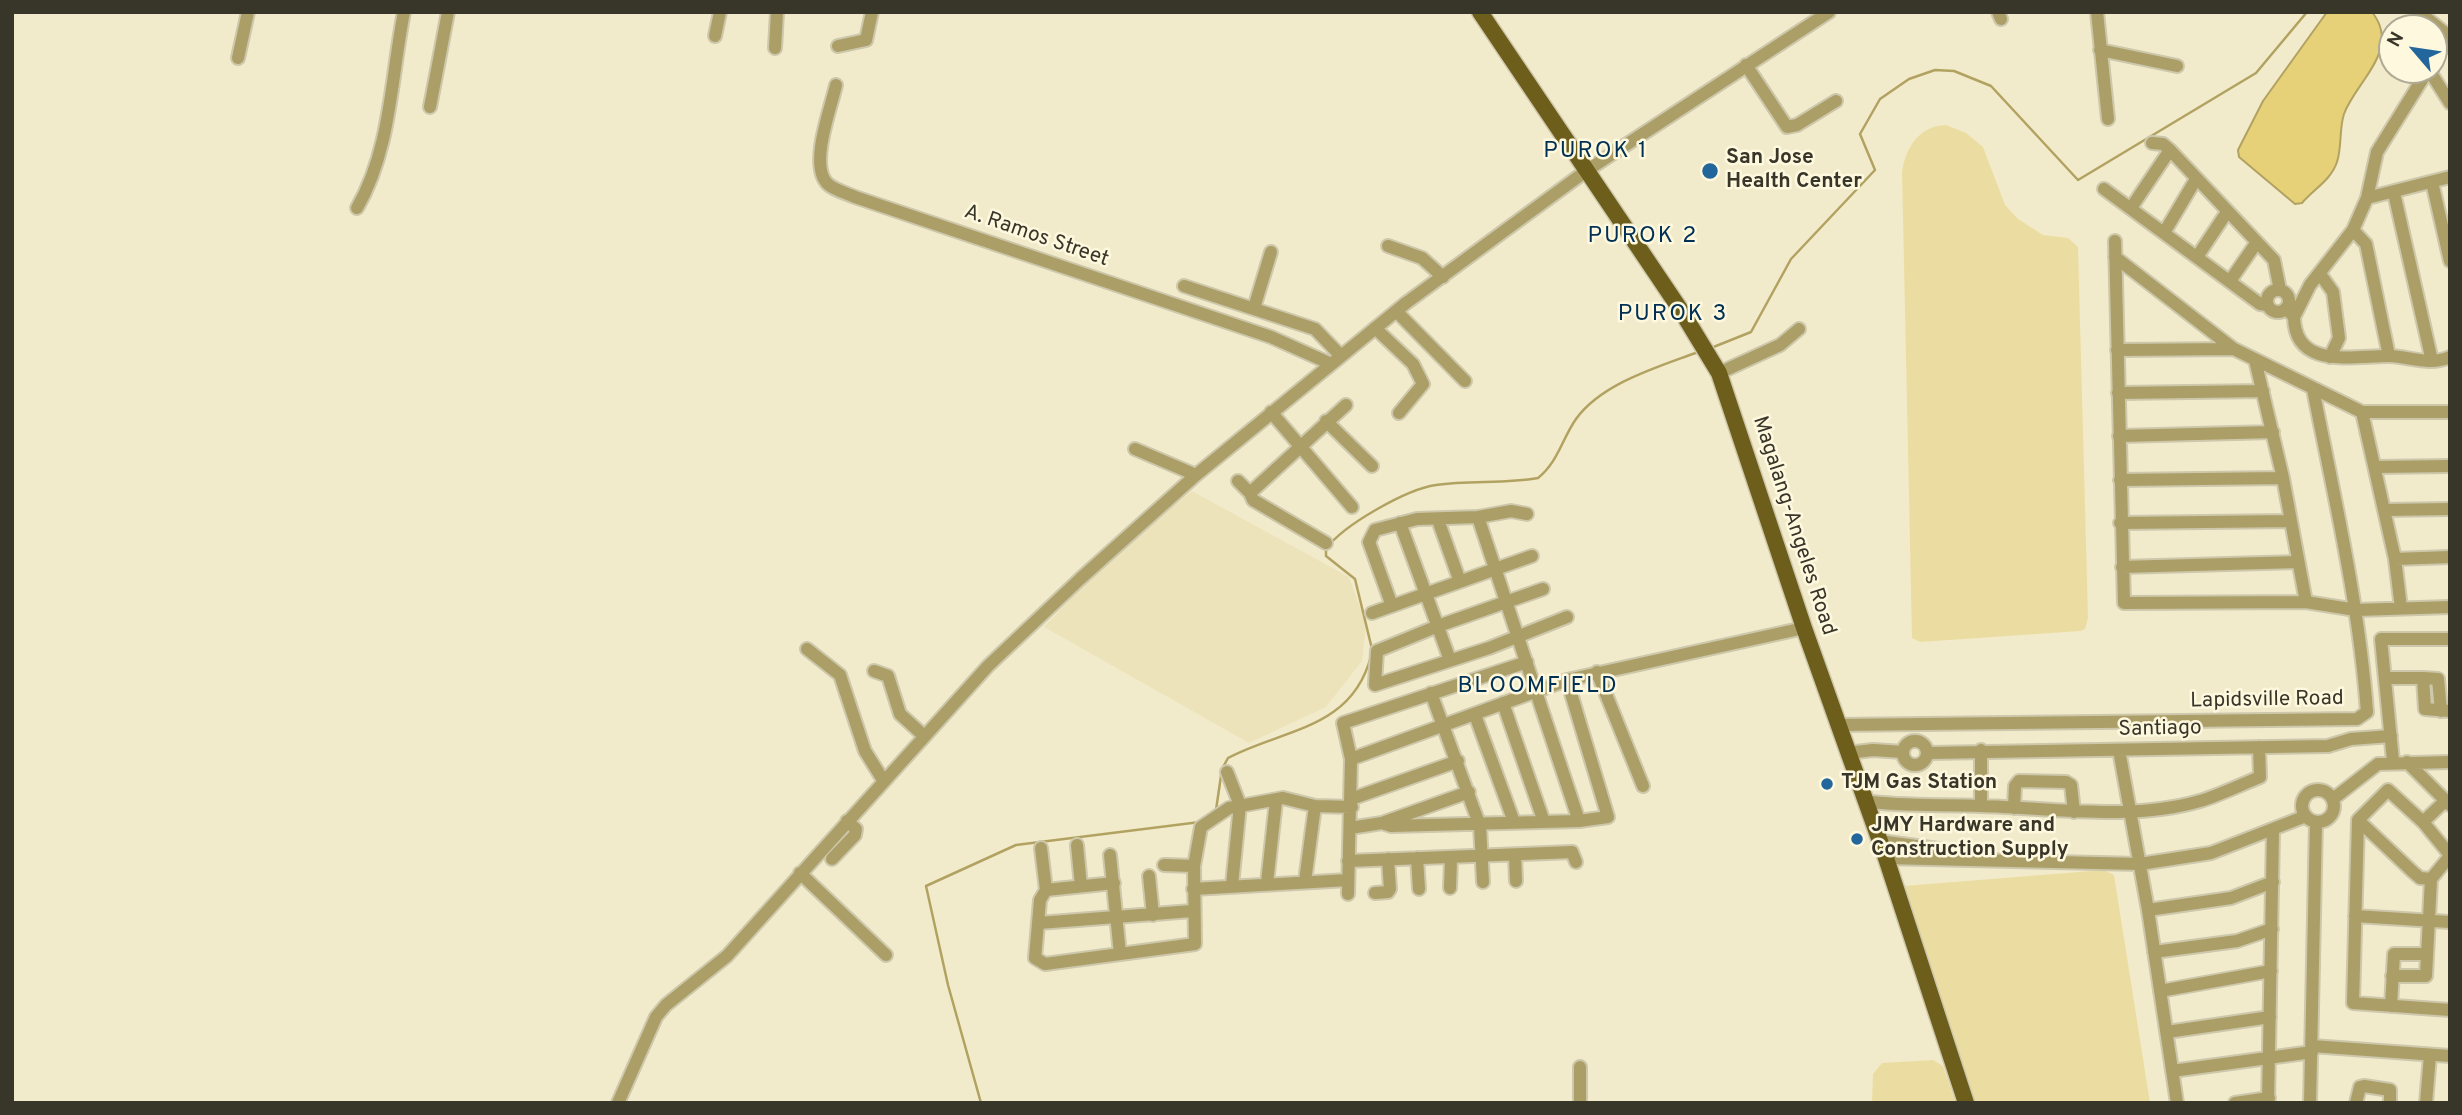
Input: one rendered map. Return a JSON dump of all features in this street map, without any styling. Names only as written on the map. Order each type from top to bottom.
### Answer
[{"type":"main road","name":"Magalang-Angeles Road","points":[[1479,12],[1719,373],[1837,725],[1886,858],[1966,1103]]},
{"type":"street","points":[[238,58],[248,12]]},
{"type":"street","points":[[357,208],[365,194],[382,138],[404,12]]},
{"type":"street","points":[[430,107],[448,12]]},
{"type":"street","points":[[715,36],[720,12]]},
{"type":"street","points":[[775,48],[777,12]]},
{"type":"street","points":[[838,46],[866,40],[872,12]]},
{"type":"street","points":[[618,1103],[656,1017],[680,992],[727,956],[923,735],[1052,603],[1196,475],[1334,359],[1396,311],[1586,171],[1829,12]]},
{"type":"street","points":[[2097,12],[2108,118]]},
{"type":"street","points":[[2419,12],[2449,37]]},
{"type":"street","points":[[2100,50],[2177,66]]},
{"type":"street","points":[[1746,65],[1774,112],[1787,127],[1797,125],[1836,101]]},
{"type":"street","points":[[2280,290],[2267,297],[2267,305],[2272,311],[2290,312],[2353,230],[2367,198],[2376,152],[2419,84]]},
{"type":"street","points":[[2437,84],[2450,103]]},
{"type":"street","name":"A. Ramos Street","points":[[836,85],[818,159],[820,172],[827,184],[855,197],[1334,359]]},
{"type":"street","points":[[2152,143],[2163,144],[2170,150],[2274,260],[2280,290],[2287,295],[2294,330],[2307,347],[2330,358],[2346,360],[2389,356],[2432,362],[2450,357]]},
{"type":"street","points":[[2131,208],[2170,150]]},
{"type":"street","points":[[2367,198],[2450,177]]},
{"type":"street","points":[[2164,233],[2196,179]]},
{"type":"street","points":[[2432,182],[2450,261]]},
{"type":"street","points":[[2104,189],[2260,304],[2267,305]]},
{"type":"street","points":[[2394,193],[2432,362]]},
{"type":"street","points":[[2197,257],[2227,212]]},
{"type":"street","points":[[2353,230],[2366,244],[2389,356]]},
{"type":"street","points":[[2115,241],[2122,597],[2129,605],[2306,602],[2356,610],[2450,607]]},
{"type":"street","points":[[2230,281],[2257,242]]},
{"type":"street","points":[[1388,246],[1422,258],[1443,277]]},
{"type":"street","points":[[1254,308],[1271,252]]},
{"type":"street","points":[[2115,257],[2234,349],[2362,412],[2450,412]]},
{"type":"street","points":[[2320,274],[2333,292],[2339,338],[2330,358]]},
{"type":"street","points":[[1184,286],[1315,329],[1334,359]]},
{"type":"street","points":[[1396,311],[1465,381]]},
{"type":"street","points":[[1375,328],[1413,364],[1423,384],[1399,413]]},
{"type":"street","points":[[1719,373],[1780,345],[1799,329]]},
{"type":"street","points":[[2117,350],[2234,349]]},
{"type":"street","points":[[2255,360],[2283,478],[2306,602]]},
{"type":"street","name":"Lapidsville Road","points":[[1837,725],[2357,719],[2367,712],[2356,610],[2313,389]]},
{"type":"street","points":[[2118,393],[2263,391]]},
{"type":"street","points":[[1250,493],[1346,405]]},
{"type":"street","points":[[1271,412],[1352,507]]},
{"type":"street","points":[[2362,412],[2395,559],[2400,608]]},
{"type":"street","points":[[1326,421],[1372,466]]},
{"type":"street","points":[[2119,436],[2273,432]]},
{"type":"street","points":[[1135,449],[1196,475]]},
{"type":"street","points":[[2375,467],[2450,466]]},
{"type":"street","points":[[2120,480],[2283,478]]},
{"type":"street","points":[[1238,481],[1253,499],[1326,543]]},
{"type":"street","points":[[2385,510],[2450,509]]},
{"type":"street","points":[[1392,606],[1369,541],[1375,530],[1417,519],[1438,520],[1511,512],[1527,514]]},
{"type":"street","points":[[1478,517],[1579,821]]},
{"type":"street","points":[[1438,520],[1459,579]]},
{"type":"street","points":[[2120,523],[2291,521]]},
{"type":"street","points":[[1400,523],[1450,660]]},
{"type":"street","points":[[1372,613],[1459,579],[1532,556]]},
{"type":"street","points":[[2395,559],[2450,557]]},
{"type":"street","points":[[2122,567],[2298,562]]},
{"type":"street","points":[[1543,589],[1377,651],[1375,685],[1567,618]]},
{"type":"street","points":[[1352,759],[1567,680],[1673,659],[1804,628]]},
{"type":"street","points":[[2393,761],[2381,639],[2450,639]]},
{"type":"street","points":[[807,649],[840,676],[865,751],[883,780]]},
{"type":"street","points":[[1348,894],[1352,759],[1343,723],[1527,662]]},
{"type":"street","points":[[874,671],[888,676],[900,714],[923,735]]},
{"type":"street","points":[[1597,672],[1643,786]]},
{"type":"street","points":[[2386,678],[2438,679],[2445,711]]},
{"type":"street","points":[[1382,823],[1391,826],[1480,826],[1605,819],[1609,813],[1567,680]]},
{"type":"street","points":[[1431,693],[1480,826],[1483,882]]},
{"type":"street","points":[[1503,703],[1544,822]]},
{"type":"street","points":[[1475,715],[1514,822]]},
{"type":"street","name":"Santiago","points":[[1847,753],[1873,750],[1903,752],[1906,745],[1913,741],[1925,745],[1928,753],[2328,746],[2351,739],[2391,736]]},
{"type":"street","points":[[1865,801],[1896,806],[1981,806],[2074,812],[2131,811],[2199,802],[2260,777],[2259,747]]},
{"type":"street","points":[[1981,750],[1981,806]]},
{"type":"street","points":[[2119,750],[2148,910],[2177,1103]]},
{"type":"street","points":[[1041,848],[1046,890],[1040,900],[1035,958],[1039,963],[1195,944],[1192,911],[1194,866],[1201,827],[1229,808],[1240,805],[1288,798],[1315,806],[1351,803],[1458,761]]},
{"type":"street","points":[[2333,799],[2378,764],[2393,761],[2450,762]]},
{"type":"street","points":[[2407,762],[2448,803],[2423,822]]},
{"type":"street","points":[[1227,772],[1240,805],[1232,885]]},
{"type":"street","points":[[2014,808],[2015,786],[2019,781],[2066,782],[2071,785],[2074,812]]},
{"type":"street","points":[[1886,858],[1906,851],[1938,849],[1950,857],[2140,864],[2211,853],[2311,819],[2330,816],[2334,808],[2333,799],[2323,790],[2310,792],[2302,803],[2311,819],[2310,1103]]},
{"type":"street","points":[[2392,976],[2424,978],[2431,879],[2450,856],[2423,822],[2388,790],[2358,820],[2353,1003],[2450,1010]]},
{"type":"street","points":[[1350,828],[1382,823],[1469,792]]},
{"type":"street","points":[[1267,883],[1276,801]]},
{"type":"street","points":[[1305,881],[1315,806]]},
{"type":"street","points":[[2358,820],[2420,878],[2431,879]]},
{"type":"street","points":[[832,859],[855,835],[856,829],[846,821]]},
{"type":"street","points":[[2235,1103],[2269,1100],[2273,831]]},
{"type":"street","points":[[1879,841],[1906,851]]},
{"type":"street","points":[[1077,845],[1081,886]]},
{"type":"street","points":[[1348,862],[1572,852],[1576,862]]},
{"type":"street","points":[[1110,855],[1120,954]]},
{"type":"street","points":[[1514,855],[1516,881]]},
{"type":"street","points":[[1544,869],[1545,855]]},
{"type":"street","points":[[1417,858],[1419,889]]},
{"type":"street","points":[[1375,893],[1388,892],[1390,889],[1388,859]]},
{"type":"street","points":[[1450,888],[1451,859]]},
{"type":"street","points":[[1164,865],[1194,866]]},
{"type":"street","points":[[800,873],[886,955]]},
{"type":"street","points":[[1149,876],[1153,915]]},
{"type":"street","points":[[1193,889],[1348,880]]},
{"type":"street","points":[[2148,910],[2231,898],[2273,882]]},
{"type":"street","points":[[1046,890],[1114,883]]},
{"type":"street","points":[[1039,923],[1192,911]]},
{"type":"street","points":[[2356,916],[2450,922]]},
{"type":"street","points":[[2154,952],[2237,941],[2272,929]]},
{"type":"street","points":[[2391,1006],[2394,954],[2427,954]]},
{"type":"street","points":[[2160,991],[2271,971]]},
{"type":"street","points":[[2166,1032],[2270,1017]]},
{"type":"street","points":[[2172,1071],[2312,1049],[2450,1056]]},
{"type":"street","points":[[2426,1103],[2430,1055]]},
{"type":"street","points":[[1580,1067],[1580,1103]]},
{"type":"street","points":[[2356,1103],[2360,1087],[2364,1086],[2390,1090],[2390,1103]]},
{"type":"shaded area","points":[[2327,12],[2372,12],[2378,22],[2378,55],[2344,114],[2339,156],[2334,168],[2302,203],[2295,204],[2239,157],[2238,150],[2263,101]]},
{"type":"shaded area","points":[[1946,125],[1966,133],[1983,147],[2005,205],[2018,219],[2043,235],[2068,238],[2078,247],[2088,618],[2085,629],[2080,631],[1920,642],[1912,638],[1902,172],[1907,154],[1915,140],[1928,129]]},
{"type":"shaded area","points":[[1192,491],[1349,577],[1366,624],[1362,661],[1326,707],[1249,743],[1044,627],[1112,555]]},
{"type":"shaded area","points":[[2104,870],[2114,875],[2150,1103],[1975,1103],[1904,886]]},
{"type":"shaded area","points":[[1933,1060],[1943,1066],[1956,1103],[1872,1103],[1873,1074],[1882,1063]]},
{"type":"waterway","points":[[1711,348],[1751,332],[1791,259],[1875,170],[1860,134],[1880,99],[1909,79],[1935,70],[1954,71],[1991,86],[2078,180],[2256,73],[2307,12]]},
{"type":"waterway","points":[[1372,649],[1355,579],[1326,556],[1326,549],[1346,529],[1393,501],[1424,488],[1538,478],[1555,458],[1576,419],[1600,395],[1649,370],[1698,352]]},
{"type":"waterway","points":[[1216,810],[1222,769],[1228,758],[1313,724],[1332,713],[1348,699],[1362,680],[1371,656]]},
{"type":"waterway","points":[[981,1103],[948,985],[926,886],[1016,845],[1200,822]]},
{"type":"place","name":"San Jose Health Center","points":[[1710,171]]},
{"type":"place","name":"TJM Gas Station","points":[[1827,784]]},
{"type":"place","name":"JMY Hardware and Construction Supply","points":[[1857,839]]},
{"type":"district","name":"PUROK 1","points":[[1596,152]]},
{"type":"district","name":"PUROK 2","points":[[1643,237]]},
{"type":"district","name":"PUROK 3","points":[[1673,315]]},
{"type":"district","name":"BLOOMFIELD","points":[[1538,687]]}]
